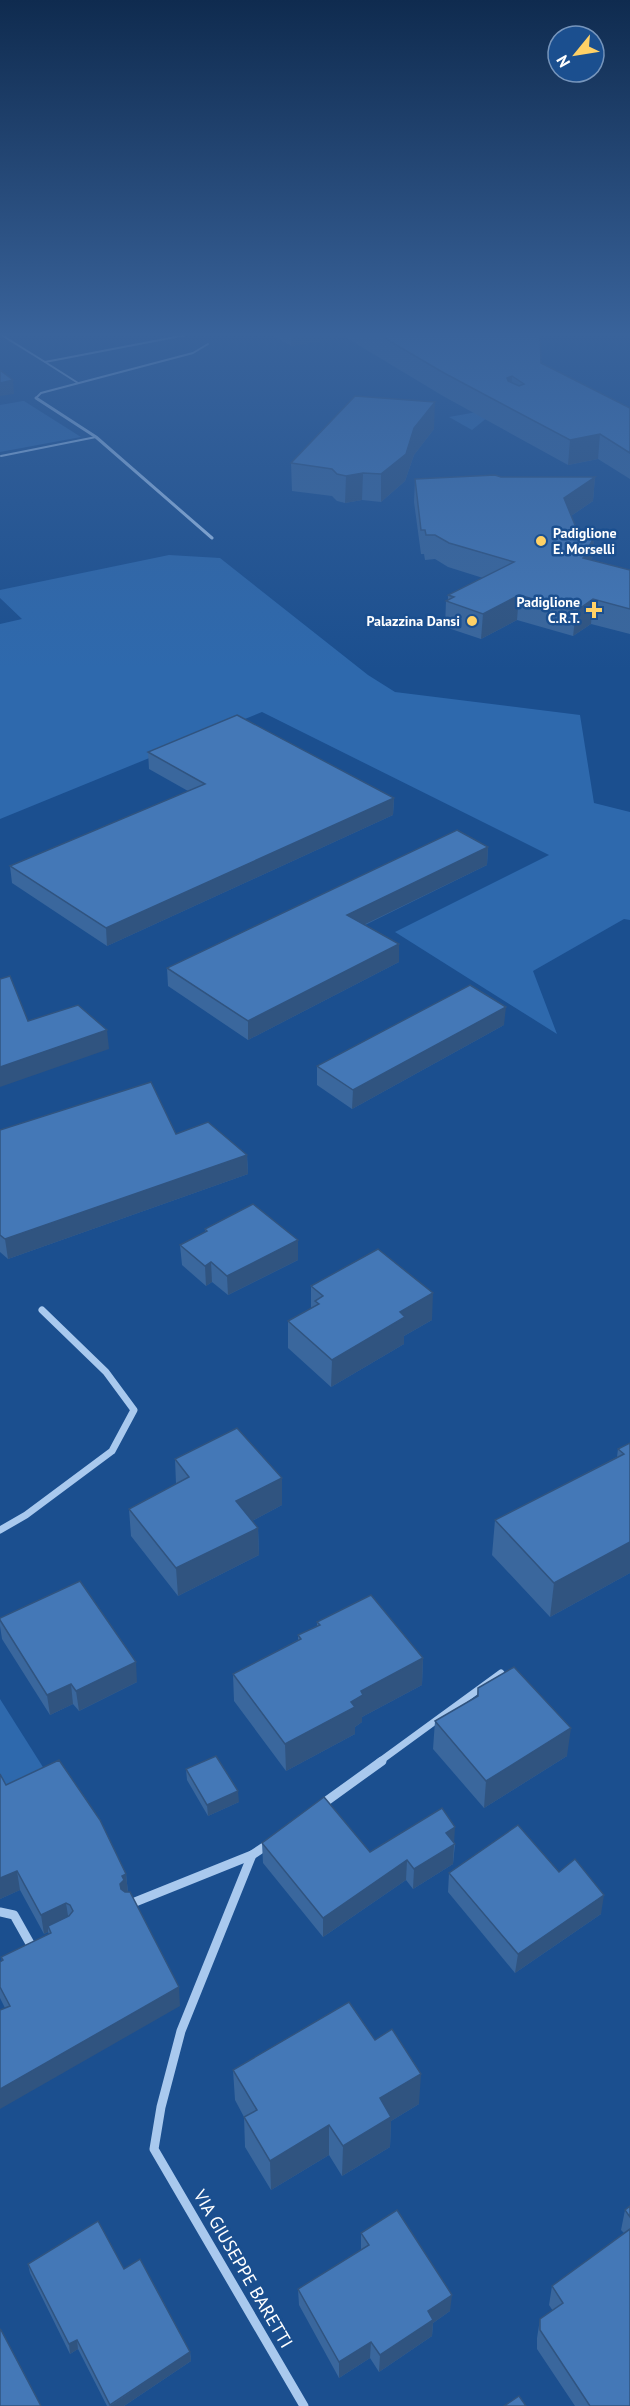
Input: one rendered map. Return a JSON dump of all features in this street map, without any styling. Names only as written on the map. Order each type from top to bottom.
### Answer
[{"type":"street","points":[[104,444],[212,538]]},
{"type":"street","points":[[0,1530],[26,1515],[112,1451],[134,1410],[106,1371],[42,1310]]},
{"type":"street","points":[[309,1814],[501,1673]]},
{"type":"street","points":[[129,1905],[252,1856],[271,1841]]},
{"type":"street","name":"VIA GIUSEPPE BARETTI","points":[[252,1856],[181,2031],[161,2107],[154,2149],[304,2406]]},
{"type":"street","points":[[0,1912],[14,1915],[32,1947]]},
{"type":"street","points":[[21,1953],[41,1943]]},
{"type":"lane","points":[[1,456],[60,444]]},
{"type":"shaded area","points":[[0,444],[42,444],[0,452]]},
{"type":"shaded area","points":[[169,555],[220,558],[368,675],[395,692],[580,715],[594,803],[630,812],[630,920],[624,919],[533,971],[557,1034],[395,932],[549,855],[262,712],[0,819],[0,624],[22,619],[0,598],[0,590]]},
{"type":"shaded area","points":[[0,1699],[53,1783],[0,1808]]},
{"type":"building","points":[[309,444],[409,444],[406,454],[381,474],[363,473],[346,476],[337,474],[332,469],[291,463]]},
{"type":"building","points":[[616,444],[630,444],[630,453]]},
{"type":"building","points":[[495,475],[501,477],[595,477],[564,498],[577,530],[594,537],[583,558],[630,570],[630,609],[593,599],[576,611],[519,595],[483,614],[446,601],[454,597],[448,595],[514,562],[449,543],[435,535],[426,535],[425,530],[421,530],[415,479]]},
{"type":"building","points":[[237,715],[394,798],[106,928],[10,866],[205,784],[148,752]]},
{"type":"building","points":[[457,830],[488,847],[347,915],[399,944],[248,1021],[167,968]]},
{"type":"building","points":[[10,976],[28,1021],[78,1005],[107,1030],[0,1067],[0,979]]},
{"type":"building","points":[[470,985],[506,1007],[353,1090],[317,1066]]},
{"type":"building","points":[[151,1082],[176,1134],[208,1122],[247,1155],[5,1239],[0,1235],[0,1130]]},
{"type":"building","points":[[253,1204],[298,1240],[227,1276],[211,1262],[205,1266],[180,1245],[207,1231],[205,1229]]},
{"type":"building","points":[[378,1249],[433,1293],[400,1312],[405,1317],[332,1360],[288,1321],[319,1304],[315,1301],[323,1296],[311,1286]]},
{"type":"building","points":[[237,1428],[282,1478],[236,1501],[258,1528],[176,1568],[129,1509],[189,1477],[175,1459]]},
{"type":"building","points":[[630,1443],[630,1542],[554,1583],[495,1520],[624,1454],[618,1449]]},
{"type":"building","points":[[80,1581],[136,1662],[76,1691],[71,1684],[47,1695],[0,1618]]},
{"type":"building","points":[[371,1595],[423,1658],[361,1691],[363,1695],[351,1702],[355,1707],[285,1744],[233,1674],[301,1639],[298,1635],[320,1625],[317,1622]]},
{"type":"building","points":[[514,1667],[571,1728],[486,1781],[435,1721],[478,1696],[478,1688]]},
{"type":"building","points":[[216,1756],[238,1791],[207,1805],[186,1769]]},
{"type":"building","points":[[59,1760],[100,1820],[126,1874],[122,1876],[124,1880],[120,1884],[121,1889],[130,1892],[179,1987],[0,2089],[0,2010],[10,2006],[0,1987],[0,1962],[3,1960],[1,1957],[51,1933],[48,1926],[69,1916],[73,1911],[66,1903],[41,1915],[17,1871],[0,1878],[0,1774],[6,1785]]},
{"type":"building","points":[[324,1797],[370,1852],[442,1808],[455,1827],[446,1833],[455,1844],[414,1869],[407,1860],[323,1918],[262,1843]]},
{"type":"building","points":[[518,1825],[559,1872],[575,1859],[604,1895],[518,1954],[449,1873]]},
{"type":"building","points":[[349,2002],[375,2040],[392,2029],[421,2074],[380,2098],[391,2117],[343,2146],[329,2125],[270,2161],[244,2117],[257,2110],[233,2070]]},
{"type":"building","points":[[630,2206],[630,2217],[625,2210]]},
{"type":"building","points":[[397,2210],[452,2295],[428,2311],[433,2320],[380,2355],[371,2342],[339,2362],[298,2289],[369,2245],[361,2233]]},
{"type":"building","points":[[98,2221],[124,2269],[140,2259],[190,2352],[110,2405],[77,2340],[69,2344],[28,2264]]},
{"type":"building","points":[[630,2229],[630,2406],[590,2406],[540,2330],[540,2319],[563,2303],[552,2286]]},
{"type":"building","points":[[1,2330],[41,2406],[0,2406]]},
{"type":"building","points":[[519,2396],[526,2406],[504,2406]]},
{"type":"place","name":"Padiglione E. Morselli","points":[[541,541]]},
{"type":"place","name":"Padiglione C.R.T.","points":[[594,610]]},
{"type":"place","name":"Palazzina Dansi","points":[[472,621]]}]
